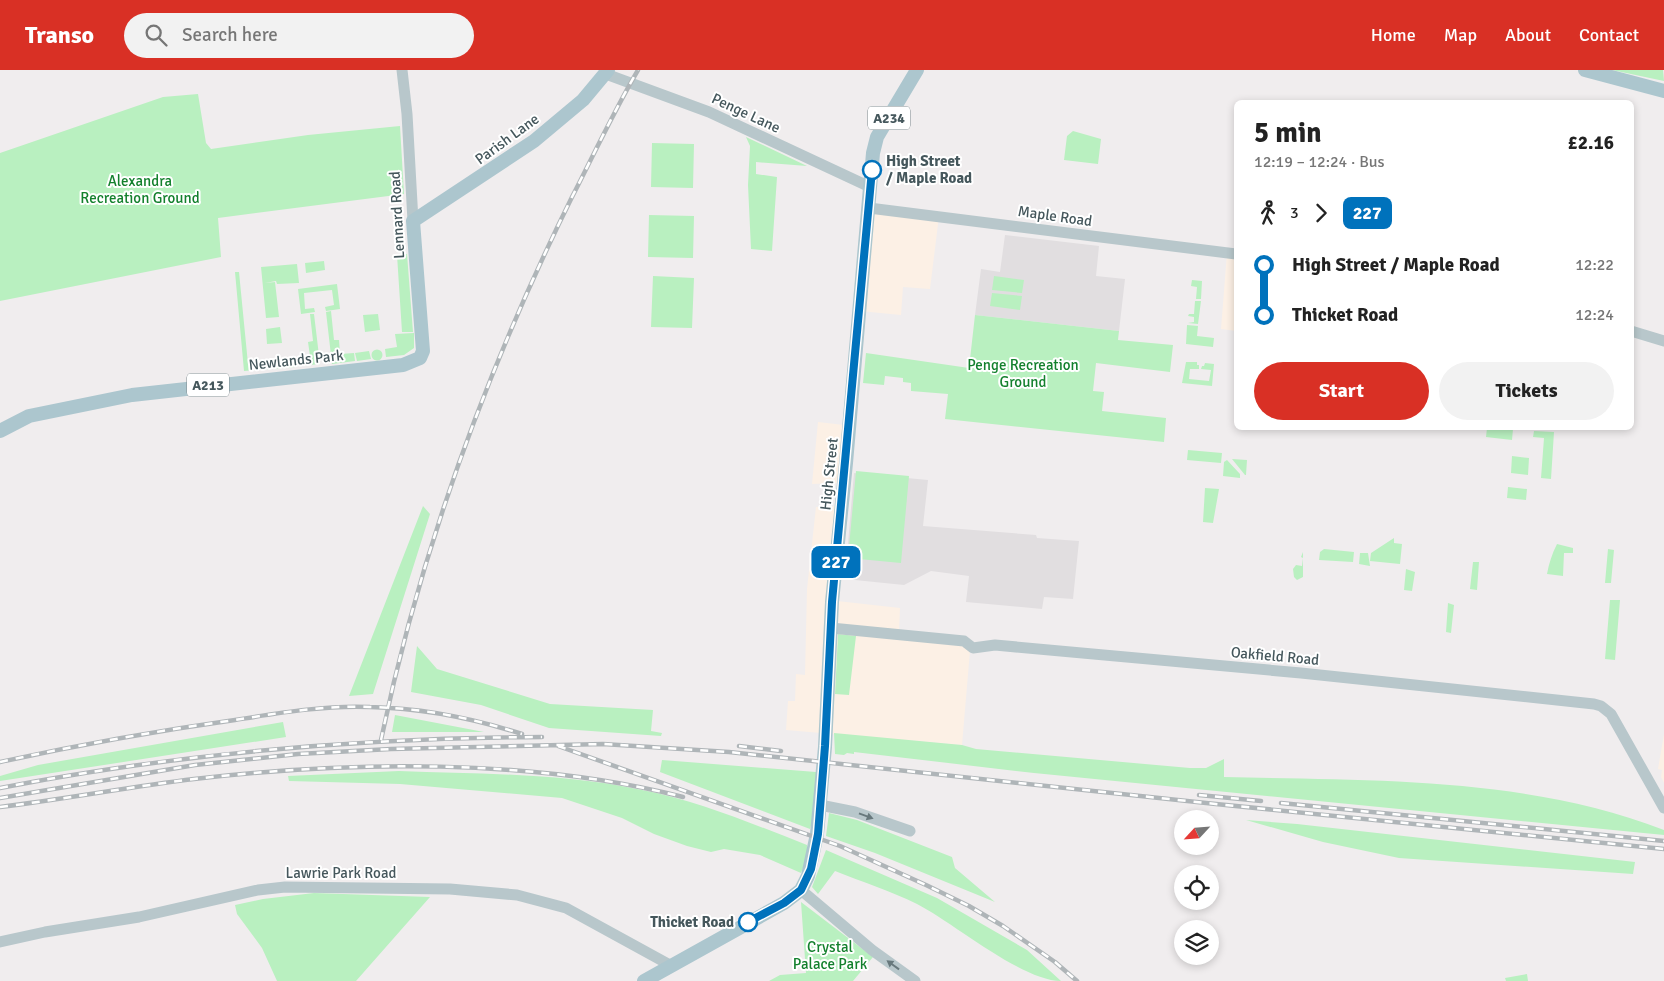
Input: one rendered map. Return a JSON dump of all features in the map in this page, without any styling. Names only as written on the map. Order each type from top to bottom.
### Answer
[{"type":"main road","name":"High Street","points":[[801,890],[811,869],[820,805],[831,628],[873,153],[877,137],[917,70]]},
{"type":"main road","points":[[1585,70],[1664,91]]},
{"type":"main road","name":"Parish Lane","points":[[413,220],[534,140],[583,100],[607,72]]},
{"type":"main road","name":"Lennard Road","points":[[413,220],[423,351],[420,358]]},
{"type":"main road","name":"Newlands Park","points":[[0,431],[29,416],[132,394],[402,365],[420,358]]},
{"type":"main road","name":"A234","points":[[644,981],[784,903],[801,890]]},
{"type":"street","name":"Lennard Road","points":[[402,70],[408,114],[413,220]]},
{"type":"street","name":"Penge Lane","points":[[607,72],[709,112],[870,187]]},
{"type":"street","name":"Maple Road","points":[[869,208],[1234,254]]},
{"type":"street","points":[[1634,332],[1664,341]]},
{"type":"street","name":"Oakfield Road","points":[[831,628],[964,641],[973,648],[995,645],[1594,704],[1605,708],[1613,718],[1663,807]]},
{"type":"street","points":[[820,805],[855,812],[910,831]]},
{"type":"street","name":"Lawrie Park Road","points":[[0,942],[45,932],[139,917],[258,890],[285,887],[450,889],[517,895],[566,908],[670,965]]},
{"type":"street","points":[[801,890],[872,950],[915,981]]},
{"type":"shaded area","points":[[869,208],[939,216],[930,289],[903,287],[901,315],[860,311]]},
{"type":"shaded area","points":[[1005,235],[1099,246],[1096,276],[1125,279],[1119,331],[975,315],[981,269],[1000,272]]},
{"type":"shaded area","points":[[1227,253],[1234,254],[1234,331],[1221,329]]},
{"type":"shaded area","points":[[818,422],[844,425],[839,483],[812,484]]},
{"type":"shaded area","points":[[854,473],[928,480],[923,526],[1036,535],[1037,538],[1079,541],[1073,599],[1044,597],[1042,609],[966,602],[969,576],[931,571],[904,585],[845,579]]},
{"type":"shaded area","points":[[841,506],[828,600],[900,608],[899,632],[971,639],[962,745],[786,730],[788,701],[795,701],[796,674],[805,675],[807,589],[816,507]]},
{"type":"shaded area","points":[[1664,734],[1664,783],[1661,777],[1662,770],[1658,769]]},
{"type":"green space","points":[[1612,70],[1663,70],[1664,81]]},
{"type":"green space","name":"Alexandra Recreation Ground","points":[[198,94],[206,143],[211,149],[308,135],[400,126],[404,194],[218,218],[221,257],[0,301],[0,153],[163,97]]},
{"type":"green space","points":[[1073,131],[1101,139],[1098,164],[1064,160],[1067,136]]},
{"type":"green space","points":[[746,137],[807,166],[756,162],[756,174],[777,177],[772,251],[751,249],[748,185],[750,146]]},
{"type":"green space","points":[[652,143],[694,144],[693,188],[651,187]]},
{"type":"green space","points":[[649,215],[694,216],[693,258],[648,257]]},
{"type":"green space","points":[[407,254],[413,332],[402,332],[397,255]]},
{"type":"green space","points":[[324,261],[325,270],[306,273],[305,263]]},
{"type":"green space","points":[[297,264],[299,283],[277,284],[276,281],[265,283],[275,282],[279,317],[266,318],[261,267]]},
{"type":"green space","points":[[235,272],[239,272],[248,364],[295,360],[295,367],[244,371]]},
{"type":"green space","points":[[653,276],[694,278],[692,328],[651,327]]},
{"type":"green space","points":[[994,276],[1024,280],[1022,293],[992,290]]},
{"type":"green space","points":[[1192,280],[1202,281],[1201,299],[1196,299],[1197,287],[1191,286]]},
{"type":"green space","points":[[337,284],[340,309],[326,311],[325,307],[334,305],[332,290],[304,293],[305,309],[314,308],[315,312],[301,314],[298,289]]},
{"type":"green space","points":[[992,293],[1022,296],[1020,310],[990,306]]},
{"type":"green space","points":[[1195,301],[1201,301],[1198,324],[1188,323],[1194,322],[1194,317],[1188,316],[1189,314],[1194,314]]},
{"type":"green space","points":[[331,311],[334,340],[339,340],[340,354],[354,353],[355,361],[332,364],[326,312]]},
{"type":"green space","points":[[310,314],[314,314],[320,364],[298,366],[298,358],[310,356],[308,342],[313,341]]},
{"type":"green space","points":[[378,314],[380,330],[365,332],[363,315]]},
{"type":"green space","name":"Penge Recreation Ground","points":[[975,315],[1119,331],[1118,340],[1173,345],[1170,372],[1096,363],[1093,391],[1104,392],[1102,411],[1166,418],[1164,442],[945,419],[948,394],[911,391],[911,383],[903,382],[903,378],[885,376],[884,385],[863,383],[866,353],[969,368]]},
{"type":"green space","points":[[1187,325],[1198,326],[1197,336],[1214,338],[1213,347],[1186,344]]},
{"type":"green space","points":[[280,327],[282,343],[267,344],[266,329]]},
{"type":"green space","points":[[414,333],[414,348],[404,355],[386,357],[385,349],[397,347],[395,334]]},
{"type":"green space","points":[[377,349],[383,355],[377,361],[371,355]]},
{"type":"green space","points":[[369,351],[371,359],[357,361],[355,353]]},
{"type":"green space","points":[[1186,362],[1197,362],[1197,365],[1199,365],[1199,369],[1190,369],[1189,379],[1209,381],[1211,370],[1201,369],[1205,363],[1214,364],[1212,386],[1182,383]]},
{"type":"green space","points":[[1487,430],[1513,430],[1512,440],[1486,437]]},
{"type":"green space","points":[[1534,431],[1554,432],[1551,479],[1541,478],[1544,438],[1533,437]]},
{"type":"green space","points":[[1188,450],[1222,453],[1221,463],[1187,460]]},
{"type":"green space","points":[[1512,456],[1529,458],[1528,475],[1511,473]]},
{"type":"green space","points":[[1232,459],[1247,460],[1246,475],[1245,475]]},
{"type":"green space","points":[[1227,460],[1240,474],[1240,478],[1223,476],[1224,462]]},
{"type":"green space","points":[[856,471],[909,476],[901,563],[848,558]]},
{"type":"green space","points":[[1508,487],[1527,489],[1526,500],[1507,498]]},
{"type":"green space","points":[[1205,488],[1219,489],[1213,523],[1203,522]]},
{"type":"green space","points":[[423,506],[430,514],[373,694],[349,696]]},
{"type":"green space","points":[[1394,538],[1394,543],[1402,544],[1400,564],[1370,561],[1371,553]]},
{"type":"green space","points":[[1557,544],[1573,548],[1573,553],[1564,553],[1563,576],[1547,574]]},
{"type":"green space","points":[[1324,549],[1354,552],[1353,562],[1319,560],[1320,552]]},
{"type":"green space","points":[[1608,549],[1614,550],[1611,583],[1605,583]]},
{"type":"green space","points":[[1360,553],[1368,553],[1370,566],[1359,564]]},
{"type":"green space","points":[[1303,558],[1303,577],[1297,580],[1294,577],[1293,569],[1296,565],[1302,566]]},
{"type":"green space","points":[[1473,562],[1479,562],[1477,590],[1470,589]]},
{"type":"green space","points":[[1406,569],[1415,572],[1412,591],[1404,590]]},
{"type":"green space","points":[[1610,600],[1620,600],[1615,660],[1605,659]]},
{"type":"green space","points":[[1448,603],[1454,605],[1451,633],[1446,632]]},
{"type":"green space","points":[[838,634],[856,636],[849,695],[835,694]]},
{"type":"green space","points":[[417,646],[437,669],[550,704],[653,710],[651,731],[662,733],[661,736],[549,728],[481,705],[411,692]]},
{"type":"green space","points":[[395,715],[484,732],[392,732]]},
{"type":"green space","points":[[283,722],[286,737],[0,781],[0,776],[38,765]]},
{"type":"green space","points":[[834,733],[962,745],[976,749],[1190,768],[1206,768],[1224,759],[1224,777],[1391,781],[1502,791],[1557,799],[1611,812],[1664,830],[1664,835],[1034,773],[854,752],[854,754],[835,754]]},
{"type":"green space","points":[[662,760],[816,772],[818,800],[810,829],[660,772]]},
{"type":"green space","points":[[399,771],[551,777],[612,784],[642,790],[705,807],[807,845],[807,858],[801,873],[760,855],[724,849],[711,852],[687,846],[654,834],[622,818],[562,798],[400,784],[289,781],[288,776]]},
{"type":"green space","points":[[829,813],[857,820],[952,857],[955,868],[995,902],[875,853],[826,836]]},
{"type":"green space","points":[[1246,820],[1635,862],[1633,874],[1399,858],[1323,842]]},
{"type":"green space","points":[[826,850],[937,898],[1027,950],[1061,981],[1027,972],[988,950],[917,904],[835,871],[818,894],[812,887]]},
{"type":"green space","points":[[314,893],[430,897],[356,981],[277,981],[262,948],[237,914],[235,905],[263,899]]},
{"type":"green space","name":"Crystal Palace Park","points":[[801,902],[873,957],[853,981],[769,981],[780,975],[806,973]]},
{"type":"green space","points":[[1527,974],[1528,981],[1506,981],[1505,978]]},
{"type":"railway","points":[[381,740],[415,600],[459,462],[484,395],[541,262],[604,133],[638,70]]},
{"type":"railway","points":[[0,762],[176,729],[285,712],[336,707],[409,709],[485,723],[522,734]]},
{"type":"railway","points":[[0,788],[135,765],[270,750],[405,740],[542,737]]},
{"type":"railway","points":[[0,798],[195,765],[298,754],[391,749],[603,744],[729,752],[1206,803],[1664,849]]},
{"type":"railway","points":[[558,746],[840,846],[969,906],[1003,926],[1055,962],[1077,981]]},
{"type":"railway","points":[[739,746],[781,751]]},
{"type":"railway","points":[[0,807],[194,779],[253,773],[377,767],[503,769],[565,775],[625,784],[683,797]]},
{"type":"railway","points":[[1199,795],[1261,801]]},
{"type":"railway","points":[[1281,803],[1664,841]]},
{"type":"bus line","name":"227","points":[[748,922],[784,903],[801,890],[811,869],[818,834],[828,697],[832,602],[872,170]]},
{"type":"place","name":"High Street / Maple Road","points":[[872,170]]},
{"type":"place","name":"Thicket Road","points":[[748,922]]}]
